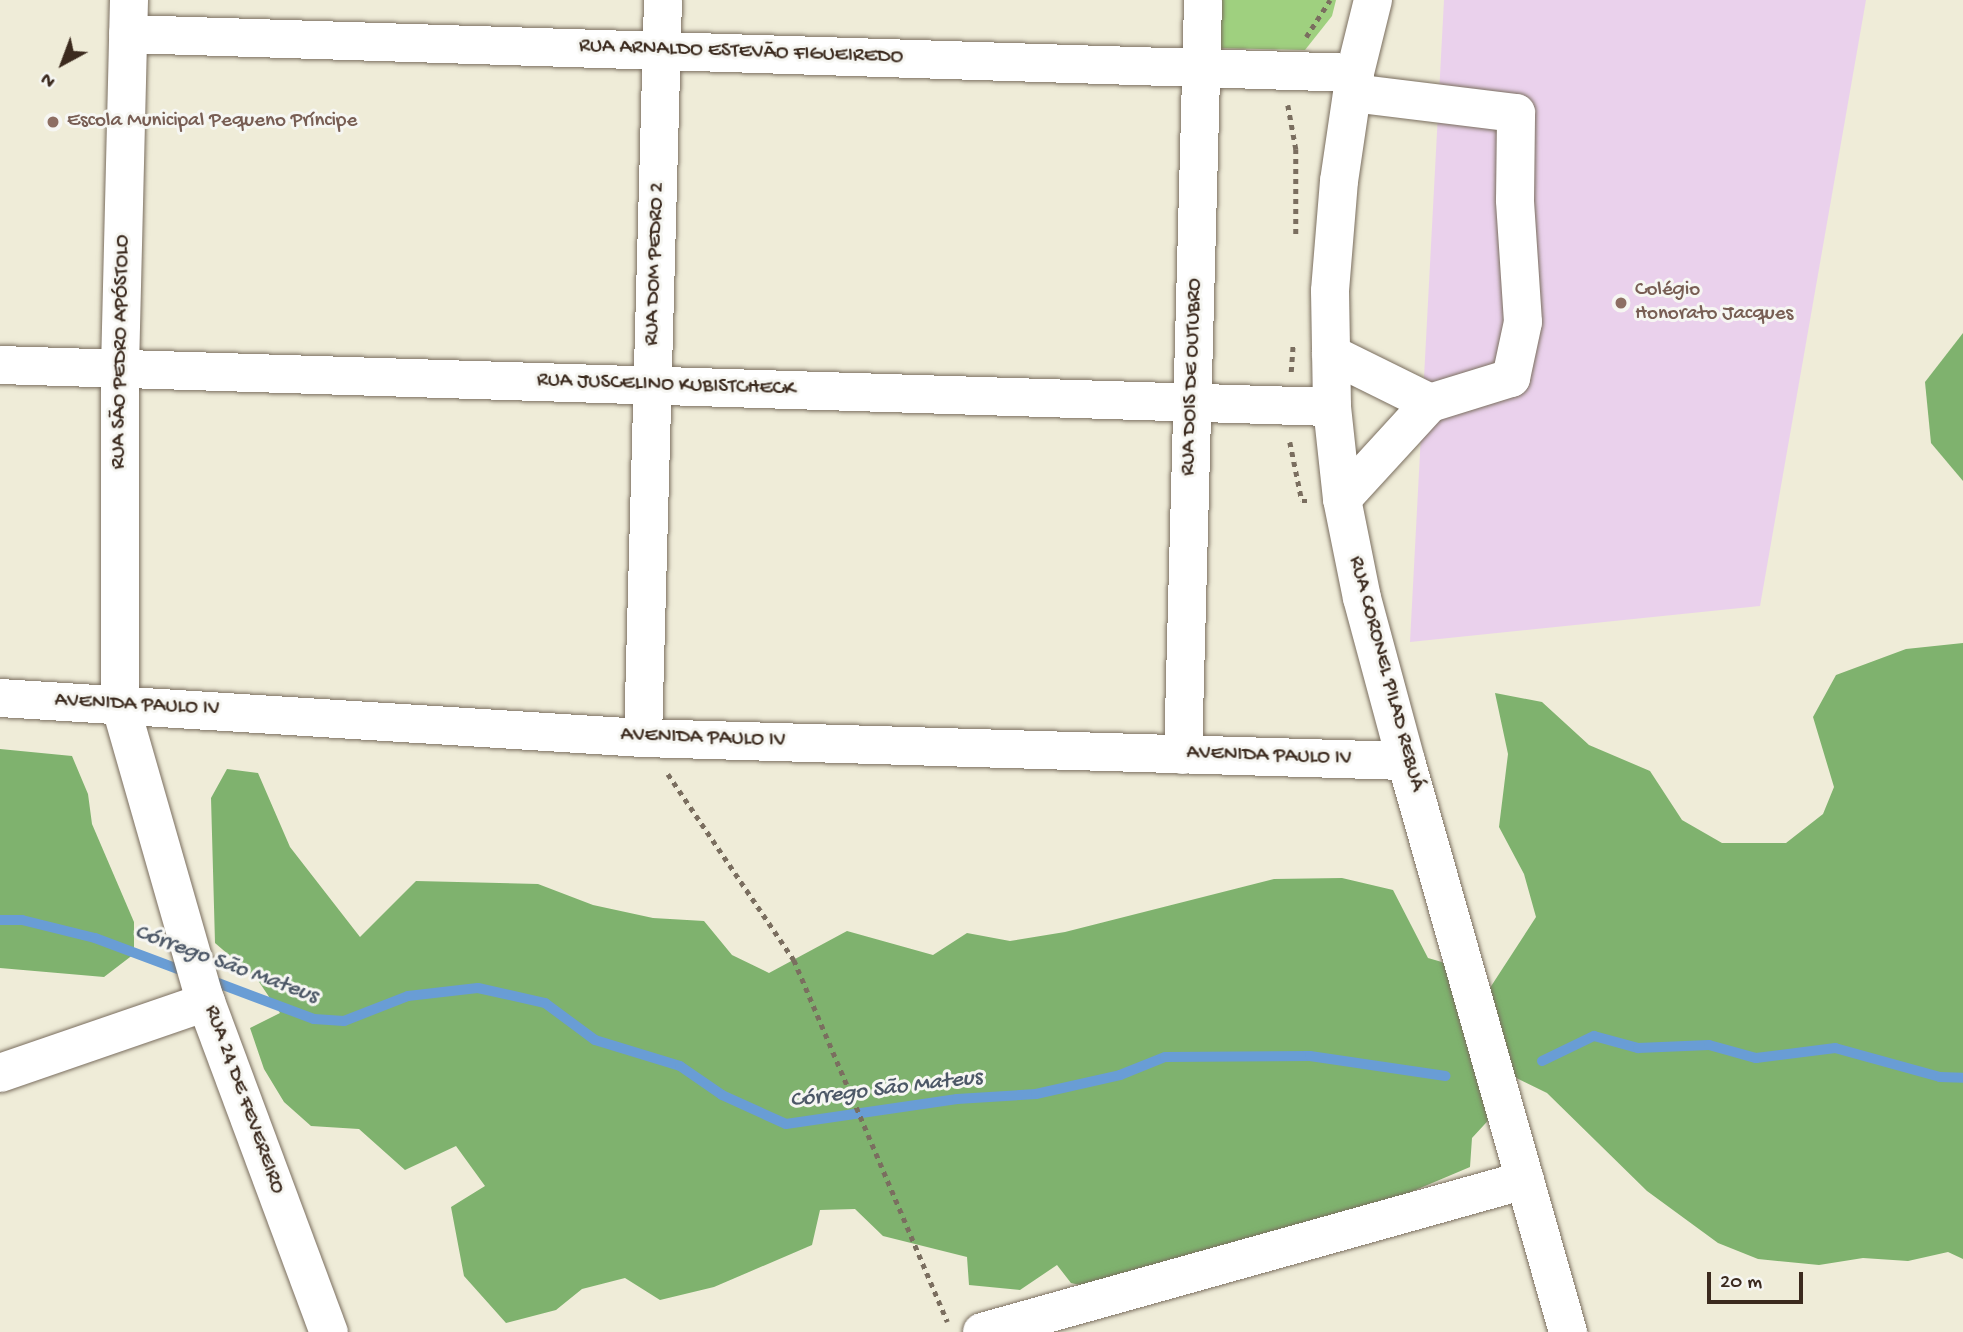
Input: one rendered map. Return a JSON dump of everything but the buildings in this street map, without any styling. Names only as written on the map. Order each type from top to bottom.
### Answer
[{"type":"street","name":"RUA DOM PEDRO 2","points":[[643,738],[663,0]]},
{"type":"street","name":"RUA DOIS DE OUTUBRO","points":[[1183,755],[1202,0]]},
{"type":"street","name":"RUA CORONEL PILAD REBUÁ","points":[[1373,0],[1353,83],[1339,181],[1330,291],[1332,407],[1342,499],[1362,598],[1406,761],[1568,1332]]},
{"type":"street","name":"RUA ARNALDO ESTEVÃO FIGUEIREDO","points":[[129,17],[661,51],[1201,68],[1353,83],[1516,113],[1515,200],[1523,322],[1511,379],[1430,403]]},
{"type":"street","name":"RUA SÃO PEDRO APÓSTOLO","points":[[120,704],[120,368],[129,17]]},
{"type":"street","points":[[1331,354],[1430,403],[1342,499]]},
{"type":"street","name":"RUA JUSCELINO KUBISTCHECK","points":[[0,365],[1332,407]]},
{"type":"street","name":"AVENIDA PAULO IV","points":[[0,698],[643,738],[1406,761]]},
{"type":"street","name":"RUA 24 DE FEVEREIRO","points":[[120,704],[205,998],[329,1332]]},
{"type":"street","points":[[0,1073],[205,998]]},
{"type":"street","points":[[982,1332],[1525,1180]]},
{"type":"path","points":[[643,738],[794,960],[836,1060],[873,1137],[953,1332]]},
{"type":"shaded area","name":"Colégio Honorato Jacques","points":[[1444,0],[1866,0],[1760,606],[1410,642]]},
{"type":"green space","points":[[1215,0],[1336,0],[1332,16],[1305,50],[1213,48]]},
{"type":"green space","points":[[1963,333],[1963,481],[1931,443],[1925,382]]},
{"type":"green space","points":[[1963,643],[1963,1259],[1948,1252],[1908,1261],[1863,1258],[1819,1265],[1758,1259],[1718,1243],[1647,1191],[1547,1093],[1504,1072],[1486,994],[1536,917],[1524,874],[1499,827],[1508,754],[1495,693],[1542,702],[1589,745],[1650,771],[1682,820],[1722,843],[1786,843],[1823,814],[1834,787],[1813,717],[1836,675],[1906,649]]},
{"type":"green space","points":[[0,749],[72,756],[88,794],[92,824],[134,922],[134,954],[104,977],[0,968]]},
{"type":"green space","points":[[227,769],[258,773],[290,847],[360,937],[416,881],[538,884],[593,905],[653,918],[704,921],[732,955],[769,973],[847,931],[933,955],[967,933],[1010,941],[1065,932],[1274,879],[1342,878],[1393,890],[1428,958],[1459,967],[1495,1113],[1472,1138],[1470,1167],[1392,1200],[1103,1290],[1071,1283],[1057,1265],[1020,1290],[969,1285],[967,1257],[883,1236],[855,1209],[820,1210],[812,1245],[714,1287],[660,1300],[625,1278],[582,1289],[556,1310],[506,1323],[464,1276],[451,1207],[485,1186],[456,1146],[405,1170],[359,1129],[311,1126],[284,1102],[264,1069],[250,1028],[280,1013],[257,979],[215,943],[211,798]]},
{"type":"waterway","name":"Córrego São Mateus","points":[[0,920],[22,920],[95,938],[186,972]]},
{"type":"waterway","name":"Córrego São Mateus","points":[[210,980],[314,1019],[344,1021],[408,996],[478,988],[545,1003],[595,1040],[680,1066],[722,1095],[786,1124],[957,1099],[1036,1094],[1120,1075],[1165,1057],[1310,1056],[1446,1076]]},
{"type":"waterway","points":[[1542,1061],[1594,1036],[1638,1048],[1709,1045],[1756,1058],[1835,1048],[1940,1077],[1963,1078]]},
{"type":"place","name":"Escola Municipal Pequeno Príncipe","points":[[53,122]]},
{"type":"place","name":"Colégio Honorato Jacques","points":[[1621,303]]}]
